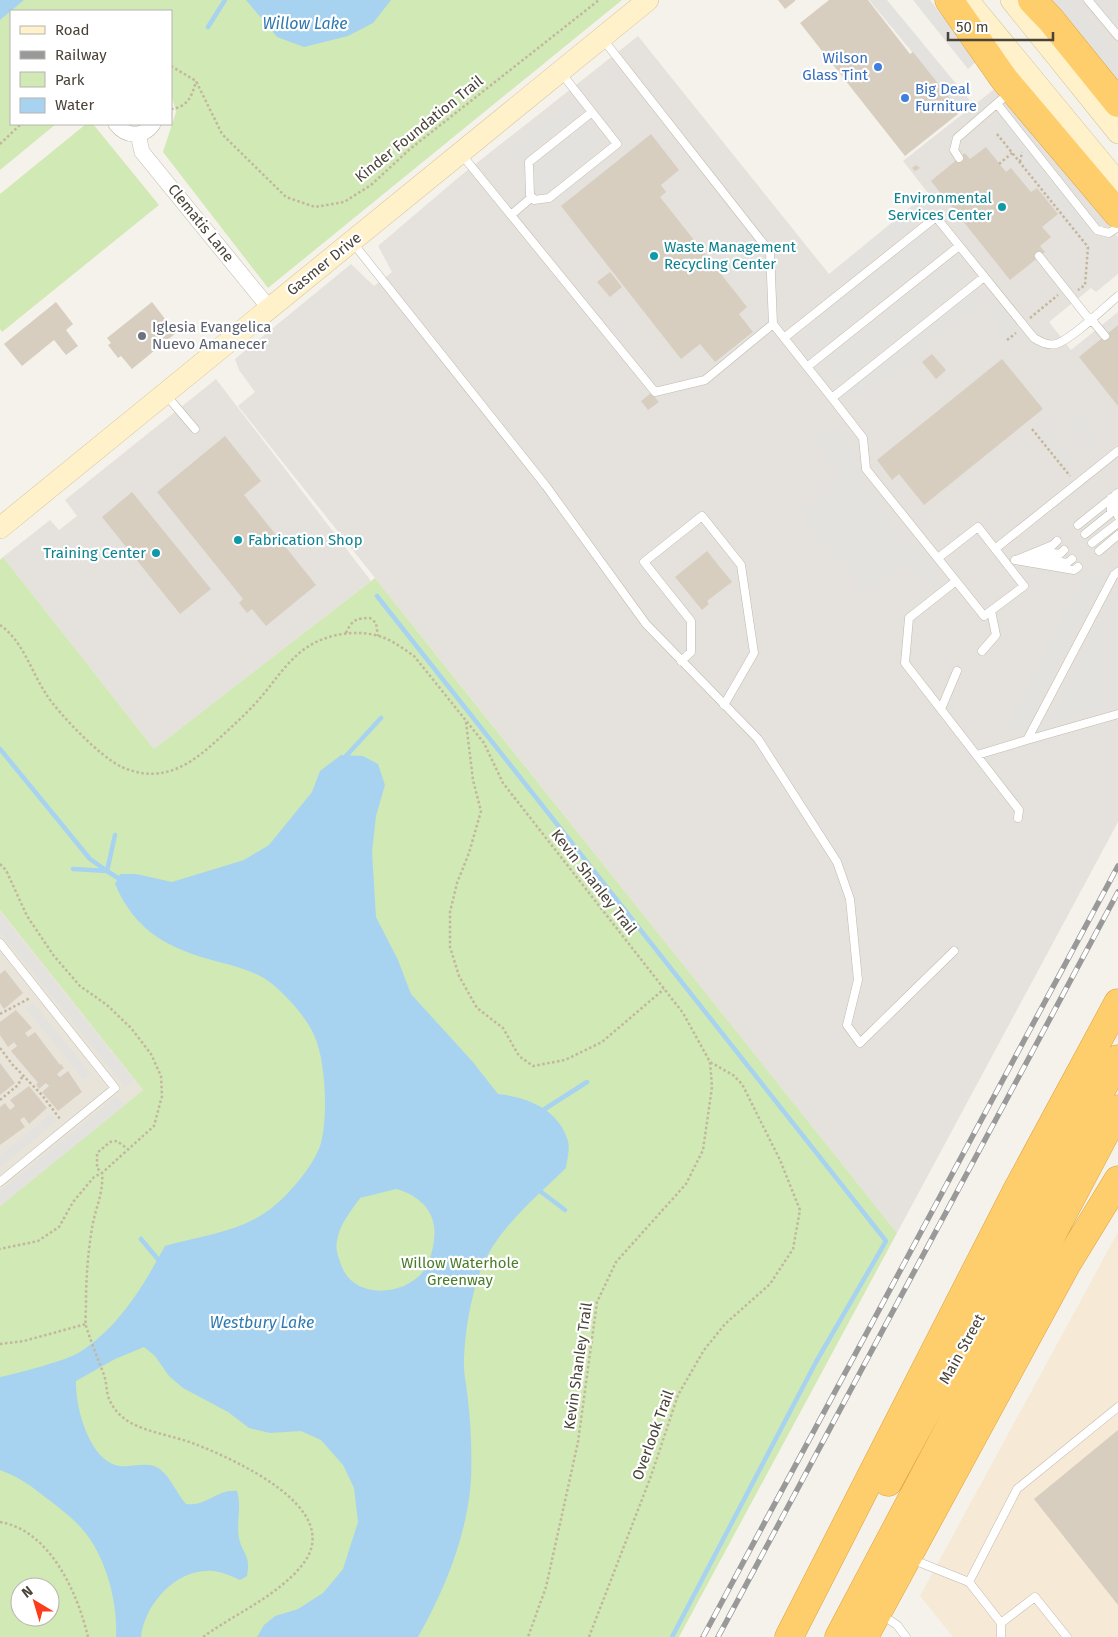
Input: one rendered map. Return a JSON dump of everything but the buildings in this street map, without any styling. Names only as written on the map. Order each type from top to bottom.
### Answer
[{"type":"highway","points":[[949,0],[1004,79],[1006,97],[1118,214]]},
{"type":"highway","points":[[1032,0],[1051,20],[1118,103]]},
{"type":"highway","points":[[788,1637],[1015,1194],[1118,1003]]},
{"type":"highway","name":"Main Street","points":[[839,1637],[1055,1203],[1118,1059]]},
{"type":"highway","name":"Main Street","points":[[803,1637],[1055,1203],[1118,1109]]},
{"type":"highway","points":[[864,1637],[1066,1266],[1117,1183]]},
{"type":"street","name":"Gasmer Drive","points":[[0,528],[648,0]]},
{"type":"street","points":[[968,0],[1113,176]]},
{"type":"street","points":[[1012,0],[1118,133]]},
{"type":"street","points":[[117,125],[122,131],[130,134],[146,132],[152,125]]},
{"type":"street","name":"Clematis Lane","points":[[138,134],[142,152],[270,309]]},
{"type":"lane","points":[[1088,0],[1118,36]]},
{"type":"lane","points":[[602,38],[770,252],[773,324],[863,438],[866,469],[984,616],[1024,586],[978,527],[938,558]]},
{"type":"lane","points":[[560,72],[592,112],[617,144],[549,198],[534,200],[530,195],[529,162],[592,112]]},
{"type":"lane","points":[[960,158],[954,150],[957,138],[1006,97],[1097,230],[1109,233],[1118,227]]},
{"type":"lane","points":[[460,153],[655,392],[705,380],[773,324]]},
{"type":"lane","points":[[511,215],[532,197]]},
{"type":"lane","points":[[784,338],[936,217],[984,277],[1022,329],[1045,344],[1056,344],[1118,296]]},
{"type":"lane","points":[[351,242],[546,486],[646,624],[758,739],[837,862],[850,899],[858,980],[847,1025],[860,1043],[954,951]]},
{"type":"lane","points":[[807,367],[959,246]]},
{"type":"lane","points":[[1039,256],[1104,336]]},
{"type":"lane","points":[[832,398],[984,277]]},
{"type":"lane","points":[[165,394],[195,429]]},
{"type":"lane","points":[[995,549],[1117,453]]},
{"type":"lane","points":[[1115,495],[1118,516]]},
{"type":"lane","points":[[1078,525],[1115,495]]},
{"type":"lane","points":[[1085,534],[1111,513],[1115,495]]},
{"type":"lane","points":[[681,661],[691,652],[691,621],[644,562],[702,516],[741,565],[754,653],[724,705]]},
{"type":"lane","points":[[1092,543],[1118,523]]},
{"type":"lane","points":[[1099,551],[1118,535]]},
{"type":"lane","points":[[1006,564],[1057,541]]},
{"type":"lane","points":[[1038,551],[1060,554],[1064,550]]},
{"type":"lane","points":[[1026,556],[1067,563],[1072,559]]},
{"type":"lane","points":[[1015,560],[1074,570],[1078,567]]},
{"type":"lane","points":[[1027,740],[1114,575],[1118,572]]},
{"type":"lane","points":[[956,581],[909,618],[906,663],[1019,810],[1018,818]]},
{"type":"lane","points":[[982,651],[996,635],[991,611]]},
{"type":"lane","points":[[941,709],[956,671]]},
{"type":"lane","points":[[977,756],[1118,714]]},
{"type":"lane","points":[[0,943],[115,1088],[0,1182]]},
{"type":"lane","points":[[968,1582],[1017,1489],[1118,1407]]},
{"type":"lane","points":[[907,1558],[968,1582],[1001,1623],[1001,1637]]},
{"type":"lane","points":[[1001,1623],[1035,1597],[1067,1637]]},
{"type":"lane","points":[[877,1612],[897,1625],[906,1637]]},
{"type":"path","name":"Kinder Foundation Trail","points":[[196,81],[222,134],[286,197],[316,207],[344,202],[371,185],[410,149],[599,0]]},
{"type":"path","points":[[172,67],[196,81],[192,98],[179,108],[172,109]]},
{"type":"path","points":[[0,144],[20,125]]},
{"type":"path","points":[[998,134],[1088,247],[1085,285]]},
{"type":"path","points":[[999,164],[1012,153]]},
{"type":"path","points":[[1007,340],[1022,329],[1030,318],[1068,293],[1085,285]]},
{"type":"path","points":[[1068,293],[1085,285]]},
{"type":"path","points":[[1032,429],[1076,484]]},
{"type":"path","points":[[346,633],[350,622],[357,618],[370,618],[376,623],[378,636]]},
{"type":"path","name":"Kevin Shanley Trail","points":[[0,625],[8,630],[46,693],[71,724],[116,763],[148,774],[174,771],[197,759],[261,698],[294,657],[314,642],[346,633],[378,636],[399,645],[414,656],[484,743],[503,784],[682,1013],[710,1062],[712,1087],[704,1150],[686,1184],[616,1262],[597,1302],[578,1442],[546,1587],[528,1637]]},
{"type":"path","points":[[466,721],[473,780],[481,811],[469,853],[457,883],[450,912],[450,946],[459,976],[477,1008],[503,1028],[519,1056],[533,1066],[565,1060],[602,1042],[664,989]]},
{"type":"path","points":[[0,1014],[40,992]]},
{"type":"path","points":[[0,1048],[42,1095],[67,1128]]},
{"type":"path","name":"Overlook Trail","points":[[589,1637],[651,1476],[678,1396],[704,1350],[725,1324],[770,1284],[793,1249],[800,1210],[780,1160],[742,1084],[733,1075],[710,1062]]},
{"type":"path","points":[[0,1100],[18,1085],[23,1075]]},
{"type":"path","points":[[129,1150],[117,1141],[110,1142],[97,1153],[97,1168],[102,1173],[103,1185],[93,1224],[86,1268],[86,1324],[106,1380],[109,1400],[125,1420],[195,1444],[227,1458],[296,1500],[310,1523],[313,1535],[311,1549],[305,1562],[290,1578],[203,1637]]},
{"type":"path","points":[[0,1344],[24,1341],[86,1324]]},
{"type":"path","points":[[0,1522],[29,1535],[58,1563],[74,1592],[88,1637]]},
{"type":"shaded area","points":[[869,0],[887,0],[972,103],[961,111]]},
{"type":"shaded area","points":[[913,0],[930,0],[977,61],[968,69]]},
{"type":"shaded area","points":[[1046,0],[1118,0],[1118,87]]},
{"type":"shaded area","points":[[1049,0],[1070,0],[1118,58],[1118,84]]},
{"type":"shaded area","points":[[1094,0],[1118,0],[1118,30]]},
{"type":"shaded area","points":[[638,36],[829,274],[928,193],[903,161],[997,87],[1118,237],[1118,274],[1096,292],[1091,288],[1049,322],[1071,350],[1118,312],[1118,822],[897,1233],[238,406],[255,392],[239,370],[235,359],[351,264],[374,286],[392,272],[378,246],[459,177]]},
{"type":"shaded area","points":[[572,102],[579,111],[517,162],[509,153]]},
{"type":"shaded area","points":[[1000,114],[1092,229],[1089,245],[999,133]]},
{"type":"shaded area","points":[[585,125],[602,145],[540,194],[534,186],[536,165]]},
{"type":"shaded area","points":[[928,193],[937,204],[847,276],[839,267]]},
{"type":"shaded area","points":[[927,230],[942,247],[815,349],[802,332]]},
{"type":"shaded area","points":[[952,261],[966,278],[840,380],[826,362]]},
{"type":"shaded area","points":[[977,290],[985,300],[857,401],[849,391]]},
{"type":"shaded area","points":[[996,302],[1023,336],[1013,344],[986,311]]},
{"type":"shaded area","points":[[216,379],[371,581],[154,749],[3,557],[50,520],[59,530],[77,516],[65,500]]},
{"type":"shaded area","points":[[1073,411],[1098,442],[1089,448],[1065,417]]},
{"type":"shaded area","points":[[1045,424],[1075,460],[1066,467],[1037,430]]},
{"type":"shaded area","points":[[834,428],[859,463],[856,478],[900,532],[902,550],[921,552],[936,562],[937,584],[924,593],[922,571],[906,563],[895,567],[865,592],[801,511],[842,479],[816,444]]},
{"type":"shaded area","points":[[1089,570],[1105,578],[1022,733],[1007,725]]},
{"type":"shaded area","points":[[1118,588],[1118,706],[1049,722]]},
{"type":"shaded area","points":[[0,910],[143,1090],[0,1206]]},
{"type":"shaded area","points":[[0,913],[134,1080],[125,1087],[0,932]]},
{"type":"shaded area","points":[[33,1003],[91,1074],[84,1080],[26,1009]]},
{"type":"shaded area","points":[[117,1096],[125,1105],[0,1206],[0,1191]]},
{"type":"shaded area","points":[[51,1114],[57,1121],[0,1167],[0,1155]]},
{"type":"shaded area","points":[[1118,1232],[1118,1637],[953,1637],[920,1596]]},
{"type":"green space","points":[[0,0],[622,0],[268,288],[163,152],[176,112],[172,97],[172,10],[10,10],[10,125],[55,125],[0,170]]},
{"type":"green space","points":[[85,125],[94,125],[159,205],[2,332],[0,329],[0,194]]},
{"type":"green space","name":"Willow Waterhole Greenway","points":[[3,557],[154,749],[375,578],[897,1233],[679,1637],[0,1637],[0,1206],[143,1090],[0,910],[0,560]]},
{"type":"water","points":[[0,0],[24,0],[10,10],[0,20]]},
{"type":"water","name":"Willow Lake","points":[[246,0],[391,0],[373,23],[348,36],[304,47],[277,37]]},
{"type":"water","name":"Westbury Lake","points":[[341,755],[363,756],[378,764],[385,785],[376,816],[372,852],[376,917],[398,960],[411,994],[472,1061],[498,1094],[531,1102],[550,1113],[564,1130],[568,1141],[569,1151],[566,1168],[507,1227],[488,1254],[477,1279],[469,1313],[464,1359],[471,1440],[469,1501],[460,1542],[446,1581],[418,1637],[257,1637],[264,1625],[275,1616],[298,1609],[323,1593],[343,1569],[358,1522],[354,1488],[343,1465],[321,1440],[301,1431],[270,1433],[249,1428],[228,1412],[183,1388],[169,1376],[155,1356],[144,1347],[115,1359],[76,1381],[81,1418],[92,1444],[108,1462],[119,1466],[151,1465],[161,1470],[186,1504],[200,1503],[223,1493],[237,1491],[239,1538],[247,1559],[248,1569],[247,1576],[240,1580],[227,1574],[213,1571],[187,1575],[165,1590],[156,1600],[144,1624],[141,1637],[116,1637],[113,1595],[104,1566],[91,1541],[70,1517],[55,1505],[13,1475],[0,1470],[0,1377],[64,1359],[80,1352],[94,1342],[119,1318],[148,1276],[165,1246],[236,1227],[262,1215],[274,1206],[301,1178],[318,1151],[325,1118],[325,1089],[321,1059],[314,1035],[290,1000],[271,983],[253,973],[185,951],[170,945],[156,936],[133,915],[123,901],[115,884],[120,874],[136,874],[172,882],[244,860],[269,845],[312,792],[320,771]],"holes":[[[396,1189],[421,1202],[432,1219],[434,1238],[428,1263],[422,1273],[402,1287],[379,1291],[367,1289],[348,1277],[342,1267],[337,1247],[338,1235],[349,1213],[360,1198]]]},
{"type":"waterway","points":[[208,27],[225,0]]},
{"type":"waterway","points":[[377,596],[886,1241],[816,1362],[672,1637]]},
{"type":"waterway","points":[[344,761],[346,756],[381,718]]},
{"type":"waterway","points":[[0,749],[90,859],[107,871]]},
{"type":"waterway","points":[[115,835],[107,871],[121,880]]},
{"type":"waterway","points":[[73,869],[107,871]]},
{"type":"waterway","points":[[540,1112],[587,1082]]},
{"type":"waterway","points":[[536,1188],[565,1210]]},
{"type":"waterway","points":[[141,1239],[161,1263]]},
{"type":"railway","points":[[703,1637],[1118,866]]},
{"type":"railway","points":[[718,1637],[1118,892]]},
{"type":"place","name":"Wilson Glass Tint","points":[[878,67]]},
{"type":"place","name":"Big Deal Furniture","points":[[905,98]]},
{"type":"place","name":"Environmental Services Center","points":[[1002,207]]},
{"type":"place","name":"Waste Management Recycling Center","points":[[654,256]]},
{"type":"place","name":"Iglesia Evangelica Nuevo Amanecer","points":[[142,336]]},
{"type":"place","name":"Fabrication Shop","points":[[238,540]]},
{"type":"place","name":"Training Center","points":[[156,553]]}]
